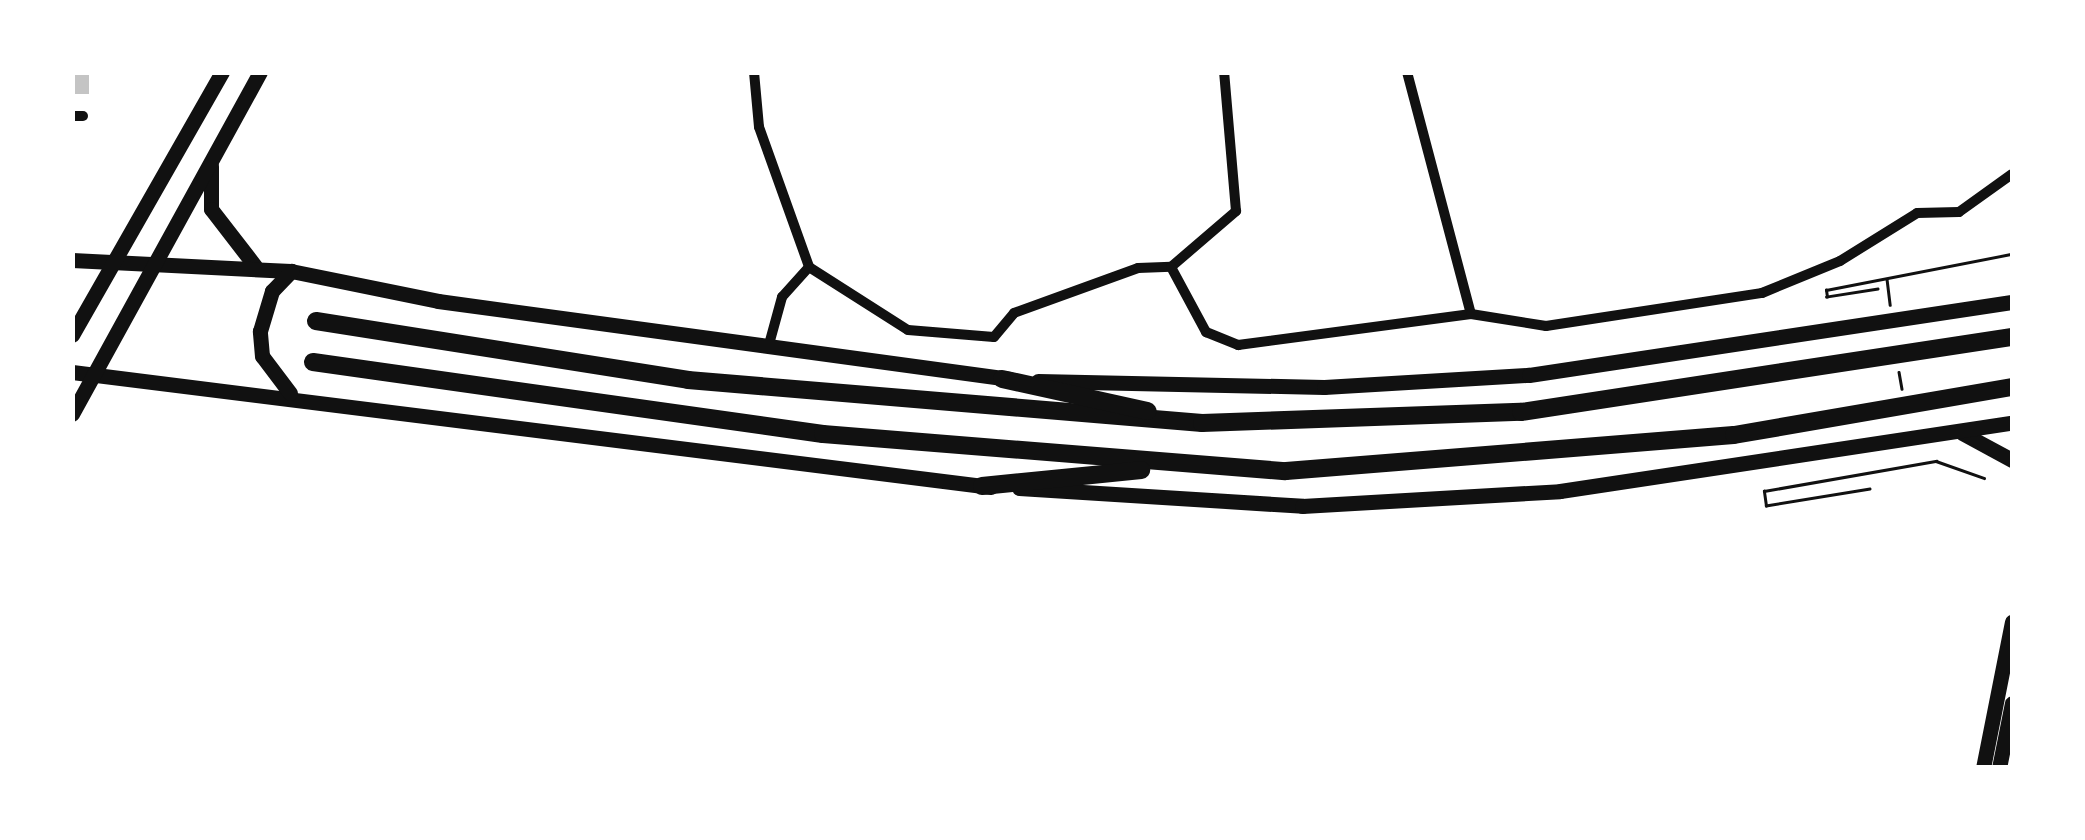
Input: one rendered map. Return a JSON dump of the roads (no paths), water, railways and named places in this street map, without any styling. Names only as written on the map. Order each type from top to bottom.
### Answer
[{"type":"highway","points":[[316,321],[688,380],[1202,423],[1522,412],[2012,337]]},
{"type":"highway","points":[[313,362],[823,434],[1184,466],[1389,467],[1715,437],[2012,388]]},
{"type":"highway","points":[[1002,379],[1202,423]]},
{"type":"highway","points":[[982,486],[1184,466]]},
{"type":"main road","points":[[72,334],[222,72]]},
{"type":"main road","points":[[72,414],[260,72]]},
{"type":"main road","points":[[211,160],[212,209],[258,268]]},
{"type":"main road","points":[[72,260],[290,271],[768,348],[1002,379],[1216,388],[1530,374],[2012,302]]},
{"type":"main road","points":[[290,271],[272,291],[260,330],[262,356],[290,393]]},
{"type":"main road","points":[[72,372],[290,393],[982,486],[1302,506],[1560,491],[2012,423]]},
{"type":"main road","points":[[1958,431],[2012,460]]},
{"type":"main road","points":[[1982,768],[2012,622]]},
{"type":"main road","points":[[2000,768],[2012,703]]},
{"type":"street","points":[[754,72],[759,127],[810,266],[908,330],[994,338],[1014,313],[1138,268],[1171,267],[1236,211],[1224,72]]},
{"type":"street","points":[[1406,72],[1471,314]]},
{"type":"street","points":[[1171,267],[1206,332],[1238,345],[1471,314],[1546,326],[1762,293],[1840,261],[1917,213],[1959,212],[2012,174]]},
{"type":"street","points":[[768,348],[782,297],[810,266]]}]
